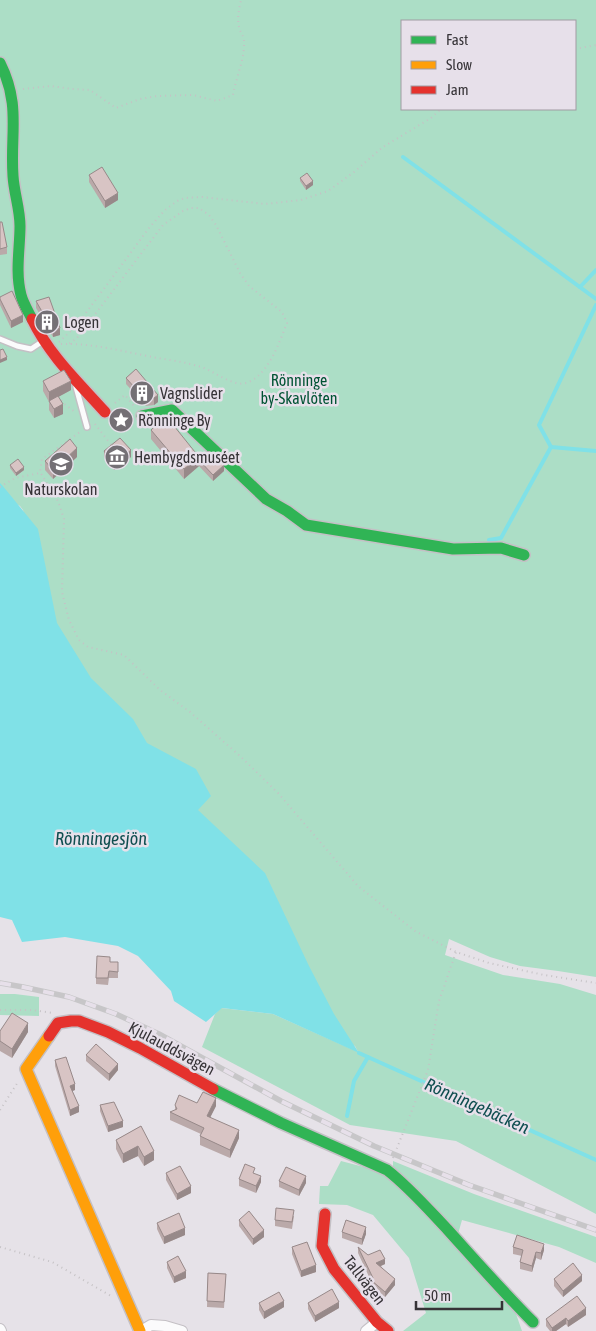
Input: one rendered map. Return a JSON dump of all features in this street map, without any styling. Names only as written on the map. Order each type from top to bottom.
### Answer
[{"type":"street","points":[[0,63],[5,72],[13,102],[13,175],[20,226],[18,267],[20,293],[43,341],[54,356],[105,412]]},
{"type":"street","points":[[142,416],[172,410],[266,499],[306,525],[453,549],[501,548],[524,555]]},
{"type":"street","points":[[71,1020],[58,1023],[26,1069],[140,1331],[151,1325],[165,1326],[182,1331]]},
{"type":"street","name":"Kjulauddsvägen","points":[[71,1020],[89,1024],[133,1044],[219,1092],[295,1130],[387,1170],[399,1178],[532,1322]]},
{"type":"street","name":"Tallvägen","points":[[325,1214],[322,1246],[334,1269],[377,1322],[388,1331]]},
{"type":"street","points":[[366,1331],[377,1322]]},
{"type":"lane","points":[[0,339],[31,349],[43,341]]},
{"type":"lane","points":[[73,377],[87,427]]},
{"type":"path","points":[[10,91],[51,86],[90,90],[116,108],[140,99],[172,95],[193,95],[218,101],[233,95],[240,70],[245,40],[239,29],[238,18],[241,0]]},
{"type":"path","points":[[576,49],[596,45]]},
{"type":"path","points":[[69,344],[77,338],[163,225],[182,211],[200,208],[209,215],[216,225],[240,273],[249,286],[282,312],[287,323],[278,345],[262,374],[253,380],[243,385],[223,379],[204,368],[170,360],[96,346],[55,344],[77,325],[149,228],[164,210],[177,201],[185,198],[202,197],[265,204],[301,200],[328,191],[382,148],[431,118],[440,110]]},
{"type":"path","points":[[105,412],[125,395],[142,416]]},
{"type":"path","points":[[59,396],[63,403],[77,414],[84,413]]},
{"type":"path","points":[[114,449],[93,422],[42,459],[40,472],[58,501],[64,519],[62,592],[69,620],[79,640],[88,647],[124,655],[160,690],[190,712],[278,793],[358,886],[415,931],[456,952],[489,963],[544,975],[596,983]]},
{"type":"path","points":[[0,486],[16,478],[40,472]]},
{"type":"path","points":[[387,1170],[428,1070],[439,1001],[456,952]]},
{"type":"path","points":[[0,1010],[32,1010],[58,1013],[71,1020]]},
{"type":"path","points":[[0,1110],[26,1069]]},
{"type":"path","points":[[0,1247],[52,1262],[131,1308]]},
{"type":"green space","name":"Rönninge by-Skavlöten","points":[[0,0],[596,0],[596,977],[520,966],[490,957],[449,939],[445,955],[503,975],[560,984],[596,995],[596,1214],[456,1141],[350,1125],[202,1047],[215,1014],[221,1008],[273,1014],[358,1052],[355,1046],[335,1037],[150,749],[61,643],[23,510],[20,506],[0,494]]},
{"type":"green space","points":[[0,994],[39,997],[39,1016],[0,1015]]},
{"type":"green space","points":[[341,1161],[379,1171],[391,1177],[515,1311],[522,1331],[403,1331],[426,1313],[409,1258],[373,1215],[347,1205],[319,1204],[320,1186],[328,1186]]},
{"type":"green space","points":[[393,1161],[474,1194],[596,1237],[596,1263],[559,1247],[462,1220],[458,1234],[393,1170]]},
{"type":"water","name":"Rönningesjön","points":[[0,483],[38,529],[57,623],[91,678],[133,719],[147,743],[196,769],[211,796],[198,810],[265,873],[334,1014],[359,1053],[273,1014],[222,1008],[206,1022],[174,1001],[171,991],[138,956],[118,946],[65,937],[22,942],[12,920],[0,917]]},
{"type":"building","points":[[102,167],[118,193],[105,201],[89,175]]},
{"type":"building","points":[[307,173],[313,181],[306,186],[300,178]]},
{"type":"building","points":[[0,222],[2,222],[7,247],[0,249]]},
{"type":"building","points":[[12,291],[23,315],[11,321],[0,297]]},
{"type":"building","points":[[49,297],[60,328],[53,331],[36,301]]},
{"type":"building","points":[[3,349],[7,357],[0,360],[0,350]]},
{"type":"building","points":[[136,369],[158,395],[154,398],[146,400],[126,378]]},
{"type":"building","points":[[64,370],[71,381],[49,392],[43,381]]},
{"type":"building","points":[[58,396],[63,404],[54,409],[49,401]]},
{"type":"building","points":[[166,416],[199,457],[184,469],[151,430]]},
{"type":"building","points":[[120,438],[131,450],[114,464],[104,451]]},
{"type":"building","points":[[70,439],[77,448],[53,470],[45,461]]},
{"type":"building","points":[[209,451],[224,465],[213,475],[199,460]]},
{"type":"building","points":[[18,459],[24,467],[16,473],[10,465]]},
{"type":"building","points":[[97,956],[110,957],[110,962],[118,962],[118,972],[109,971],[108,978],[96,978]]},
{"type":"building","points":[[12,1013],[28,1023],[12,1049],[0,1041],[0,1031]]},
{"type":"building","points":[[96,1044],[118,1064],[109,1074],[86,1055]]},
{"type":"building","points":[[66,1057],[75,1084],[70,1086],[79,1106],[70,1110],[55,1060]]},
{"type":"building","points":[[203,1092],[216,1098],[207,1116],[239,1130],[230,1150],[200,1136],[204,1128],[170,1112],[177,1109],[175,1105],[179,1095],[197,1103]]},
{"type":"building","points":[[114,1102],[123,1121],[108,1126],[100,1105]]},
{"type":"building","points":[[141,1126],[154,1151],[144,1157],[138,1146],[123,1154],[116,1140]]},
{"type":"building","points":[[245,1164],[255,1168],[253,1173],[261,1176],[256,1186],[239,1179]]},
{"type":"building","points":[[180,1166],[191,1186],[177,1194],[166,1173]]},
{"type":"building","points":[[286,1167],[306,1176],[299,1190],[279,1181]]},
{"type":"building","points":[[276,1208],[294,1210],[292,1222],[275,1220]]},
{"type":"building","points":[[249,1211],[264,1230],[253,1239],[239,1220]]},
{"type":"building","points":[[179,1213],[185,1228],[164,1237],[157,1223]]},
{"type":"building","points":[[346,1220],[366,1227],[362,1239],[342,1232]]},
{"type":"building","points":[[517,1235],[544,1244],[541,1253],[536,1252],[532,1266],[520,1262],[523,1250],[513,1247]]},
{"type":"building","points":[[307,1242],[316,1265],[301,1271],[292,1247]]},
{"type":"building","points":[[358,1247],[368,1255],[380,1250],[385,1259],[376,1263],[395,1279],[385,1292],[371,1280],[373,1278]]},
{"type":"building","points":[[178,1256],[186,1271],[174,1277],[167,1262]]},
{"type":"building","points":[[573,1263],[582,1275],[563,1291],[554,1279]]},
{"type":"building","points":[[208,1273],[226,1274],[224,1302],[207,1301]]},
{"type":"building","points":[[332,1289],[339,1302],[315,1316],[308,1303]]},
{"type":"building","points":[[279,1292],[284,1301],[264,1312],[259,1303]]},
{"type":"building","points":[[577,1296],[586,1308],[568,1321],[566,1318],[552,1328],[546,1319]]},
{"type":"waterway","points":[[403,157],[596,299]]},
{"type":"waterway","points":[[580,287],[596,270]]},
{"type":"waterway","points":[[551,447],[539,425],[596,305]]},
{"type":"waterway","points":[[489,540],[501,538],[551,447],[596,451]]},
{"type":"waterway","name":"Rönningebäcken","points":[[359,1053],[596,1160]]},
{"type":"waterway","points":[[347,1116],[354,1081],[368,1057]]},
{"type":"railway","points":[[0,983],[69,997],[116,1014],[159,1034],[281,1101],[374,1146],[469,1185],[596,1230]]},
{"type":"traffic: fast","points":[[0,63],[13,106],[12,161],[20,226],[19,286],[23,301],[32,319]]},
{"type":"traffic: fast","points":[[142,416],[172,410],[266,499],[306,525],[453,549],[501,548],[524,555]]},
{"type":"traffic: fast","points":[[213,1089],[281,1123],[387,1170],[418,1198],[533,1322]]},
{"type":"traffic: slow","points":[[49,1036],[26,1069],[140,1331]]},
{"type":"traffic: jam","points":[[32,319],[56,357],[105,412]]},
{"type":"traffic: jam","points":[[49,1036],[58,1023],[79,1021],[108,1032],[140,1048],[213,1089]]},
{"type":"traffic: jam","points":[[325,1214],[322,1246],[334,1269],[377,1322],[388,1331]]},
{"type":"place","name":"Logen","points":[[47,322]]},
{"type":"place","name":"Vagnslider","points":[[142,393]]},
{"type":"place","name":"Rönninge By","points":[[121,420]]},
{"type":"place","name":"Hembygdsmuséet","points":[[117,457]]},
{"type":"place","name":"Naturskolan","points":[[61,464]]}]
